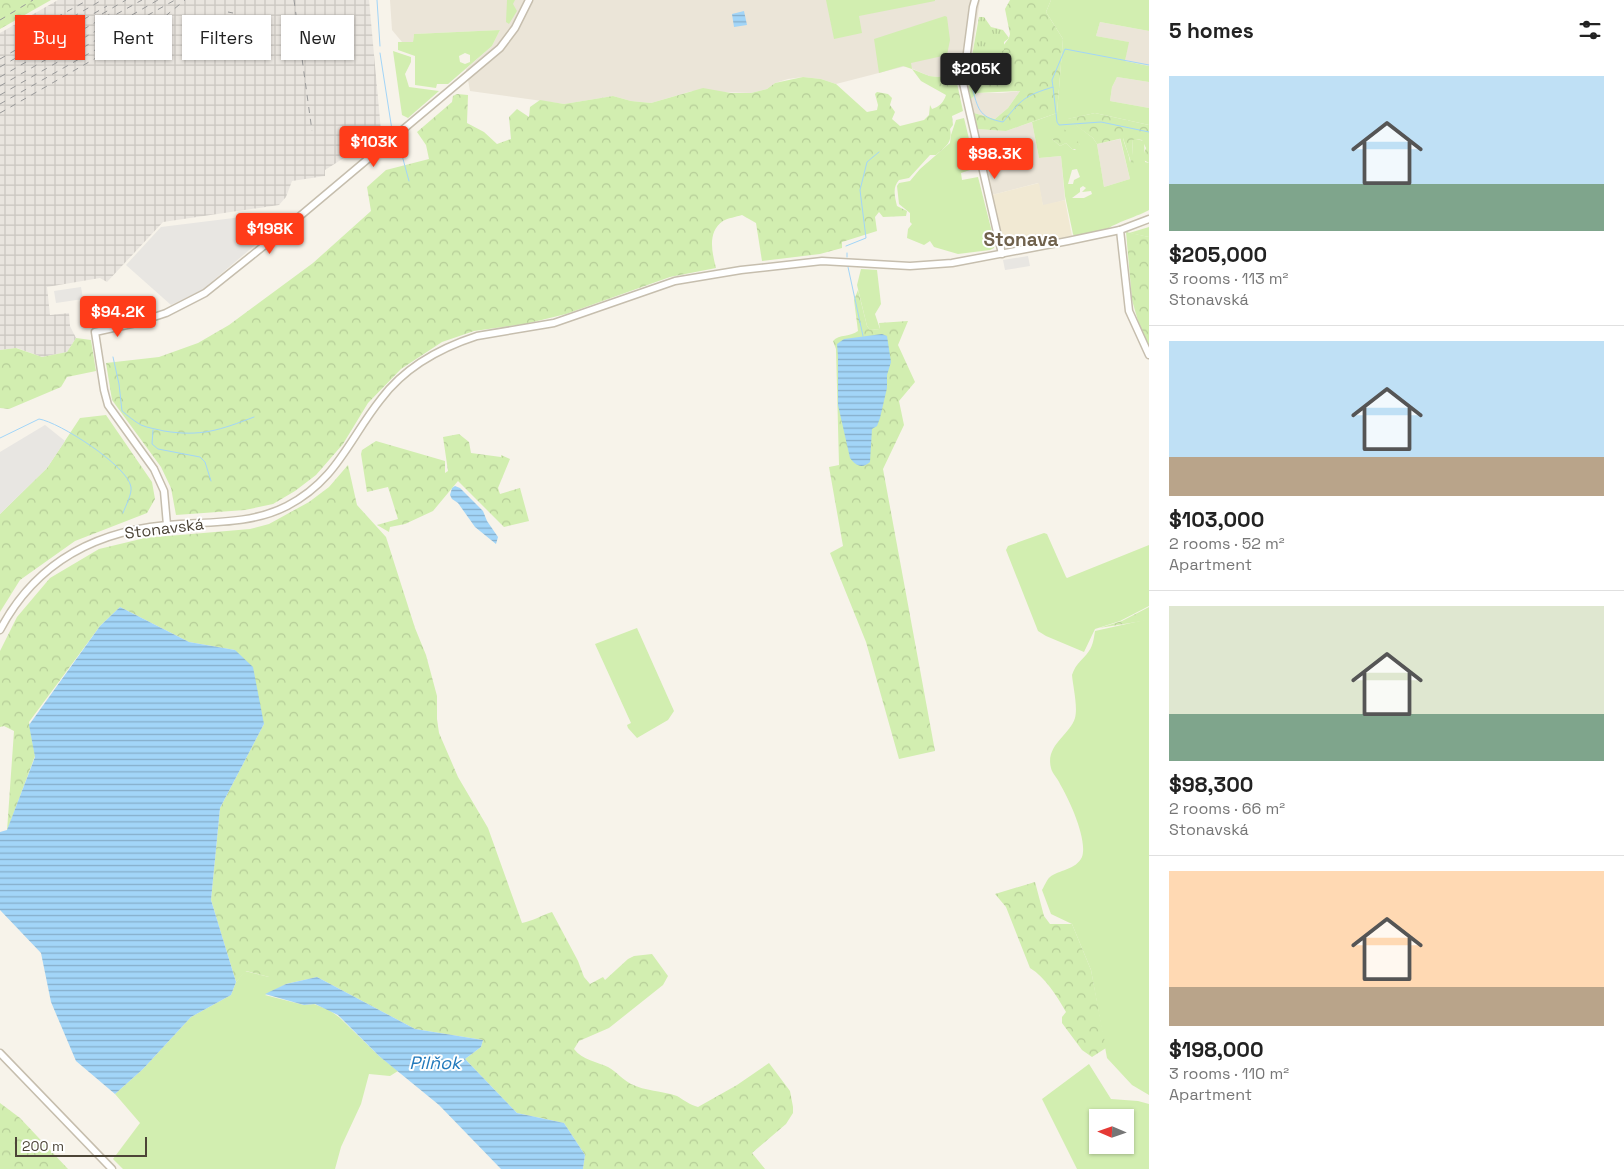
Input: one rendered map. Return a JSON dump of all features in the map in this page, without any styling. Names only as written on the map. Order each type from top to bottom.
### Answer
[{"type":"street","points":[[167,525],[164,492],[154,469],[108,405],[95,332],[136,323],[166,313],[204,293],[396,137],[500,48],[515,28],[528,0]]},
{"type":"street","points":[[975,0],[963,83],[1002,254]]},
{"type":"street","name":"Stonavská","points":[[0,630],[13,608],[31,586],[50,568],[69,555],[112,535],[136,529],[167,525],[230,521],[260,516],[295,501],[326,478],[351,445],[381,399],[402,376],[417,364],[467,339],[554,323],[675,281],[741,270],[822,261],[930,266],[1002,254],[1120,230],[1149,220]]},
{"type":"street","points":[[1120,230],[1129,312],[1149,355]]},
{"type":"street","points":[[0,1053],[112,1169]]},
{"type":"shaded area","points":[[58,0],[369,0],[381,131],[366,144],[325,170],[325,176],[292,181],[286,197],[279,205],[163,222],[107,282],[100,278],[47,287],[50,315],[69,313],[70,326],[76,338],[67,352],[42,357],[17,348],[0,350],[0,33],[15,24],[15,60],[85,60],[85,15],[32,15]]},
{"type":"shaded area","points":[[390,0],[980,0],[968,82],[959,85],[955,74],[938,77],[929,76],[906,66],[836,84],[821,79],[803,77],[775,83],[767,89],[751,93],[692,91],[651,103],[631,101],[613,96],[564,104],[470,91],[466,69],[492,46],[500,30],[414,34],[413,42],[402,42],[392,30]]},
{"type":"shaded area","points":[[1100,22],[1149,31],[1149,66],[1125,61],[1128,42],[1096,36]]},
{"type":"shaded area","points":[[1117,77],[1149,82],[1149,108],[1110,101],[1112,87]]},
{"type":"shaded area","points":[[1020,91],[1008,108],[995,119],[974,113],[970,100],[977,93]]},
{"type":"shaded area","points":[[1032,122],[1039,158],[1061,156],[1065,200],[1043,206],[1038,183],[992,195],[977,129],[1006,131]]},
{"type":"shaded area","points":[[1120,139],[1130,179],[1104,187],[1097,144]]},
{"type":"shaded area","points":[[1039,183],[1043,205],[1065,200],[1072,236],[1010,246],[1001,234],[992,195]]},
{"type":"shaded area","points":[[275,213],[274,229],[202,290],[171,305],[126,265],[161,227]]},
{"type":"shaded area","points":[[1028,256],[1030,266],[1005,270],[1003,260]]},
{"type":"shaded area","points":[[81,287],[83,299],[56,303],[54,291]]},
{"type":"shaded area","points":[[45,425],[65,441],[47,468],[0,514],[0,452]]},
{"type":"green space","points":[[0,0],[51,0],[25,15],[15,15],[15,20],[0,29]]},
{"type":"green space","points":[[507,0],[515,0],[513,4],[517,11],[509,24],[506,22]]},
{"type":"green space","points":[[826,0],[935,1],[859,16],[862,33],[834,39]]},
{"type":"green space","points":[[1010,0],[1051,0],[1046,12],[1063,39],[1057,113],[1006,131],[977,129],[974,113],[995,119],[1008,108],[1020,91],[977,93],[970,100],[968,82],[970,67],[977,61],[997,54],[1009,38],[1010,34],[1005,9]]},
{"type":"green space","points":[[1051,0],[1149,0],[1149,31],[1100,22],[1096,36],[1129,42],[1125,61],[1149,66],[1149,82],[1117,77],[1112,87],[1110,101],[1149,108],[1149,125],[1095,113],[1068,119],[1093,138],[1097,144],[1104,187],[1130,179],[1120,137],[1123,138],[1130,162],[1133,156],[1132,138],[1144,141],[1145,162],[1149,163],[1149,210],[1108,229],[1074,236],[1065,196],[1061,156],[1039,158],[1032,122],[1057,113],[1063,39],[1046,12]],"holes":[[[1052,139],[1080,144],[1075,150],[1066,143],[1060,146]],[[1077,169],[1080,177],[1074,180],[1073,184],[1068,184],[1072,170]],[[1083,186],[1086,188],[1082,192],[1091,191],[1092,194],[1084,198],[1072,198],[1080,192],[1080,188]]]},
{"type":"green space","points":[[945,16],[947,17],[950,40],[947,55],[911,63],[912,69],[903,66],[879,73],[874,39]]},
{"type":"green space","points":[[979,17],[984,17],[991,27],[1003,30],[1009,38],[1004,42],[1004,50],[997,54],[996,57],[981,62],[977,61],[970,67]]},
{"type":"green space","points":[[500,30],[492,46],[448,84],[437,84],[436,88],[415,85],[415,56],[398,50],[398,42],[413,42],[414,34]],"holes":[[[465,53],[470,55],[470,62],[465,64],[460,62],[459,56]]]},
{"type":"green space","points":[[393,51],[411,57],[411,62],[405,74],[409,87],[439,91],[408,118],[402,115]]},
{"type":"green space","points":[[912,69],[929,76],[938,77],[955,74],[963,111],[952,116],[951,134],[945,147],[936,155],[930,155],[909,178],[899,180],[895,186],[897,206],[907,211],[906,216],[883,217],[879,212],[875,217],[877,231],[842,242],[842,248],[820,254],[762,261],[756,223],[742,215],[723,221],[715,231],[712,249],[716,268],[670,277],[566,314],[525,324],[474,331],[442,342],[401,369],[368,403],[343,444],[316,475],[295,491],[273,504],[245,510],[176,515],[171,488],[161,467],[112,400],[106,363],[159,357],[198,343],[229,325],[313,263],[371,211],[367,187],[386,170],[429,159],[426,145],[417,132],[452,102],[453,96],[457,94],[468,95],[467,123],[484,132],[497,144],[511,139],[509,117],[517,109],[529,117],[530,107],[540,100],[564,104],[613,96],[631,101],[651,103],[703,88],[731,93],[751,93],[767,89],[775,83],[803,77],[821,79],[836,84],[867,112],[877,110],[878,105],[875,94],[877,92],[888,94],[892,98],[890,105],[895,112],[892,119],[900,126],[924,120],[929,115],[930,105],[932,109],[937,107],[943,102],[946,95],[921,81]]},
{"type":"green space","points":[[1095,113],[1149,125],[1149,163],[1142,159],[1146,148],[1142,140],[1132,140],[1134,171],[1123,138],[1097,144],[1093,138],[1067,119]]},
{"type":"green space","points":[[964,118],[976,168],[961,173],[962,180],[978,177],[995,244],[994,248],[990,250],[958,254],[934,247],[930,241],[924,245],[907,238],[908,229],[912,224],[910,222],[910,213],[899,204],[897,186],[899,183],[910,181],[920,169],[950,143],[956,120]]},
{"type":"green space","points":[[1051,127],[1062,127],[1080,144],[1078,149],[1072,149],[1066,143],[1060,146],[1052,139]]},
{"type":"green space","points":[[1149,227],[1149,237],[1129,233]]},
{"type":"green space","points":[[1126,232],[1149,237],[1149,346],[1138,321],[1132,300]]},
{"type":"green space","points":[[861,269],[877,270],[881,304],[875,314],[880,329],[870,330],[867,326],[857,285]]},
{"type":"green space","points":[[858,290],[867,326],[870,330],[880,329],[879,323],[908,321],[898,345],[915,382],[899,401],[904,425],[883,469],[935,751],[899,759],[866,642],[830,553],[843,546],[829,467],[839,465],[836,349],[833,341],[838,337],[858,331],[854,300]]},
{"type":"green space","points":[[76,338],[91,340],[96,371],[67,377],[61,387],[9,409],[0,408],[0,350],[16,348],[42,357],[67,352]]},
{"type":"green space","points":[[106,415],[152,482],[155,499],[147,513],[75,541],[20,580],[0,612],[0,514],[47,468],[80,418]]},
{"type":"green space","points":[[459,434],[469,442],[471,453],[501,457],[501,455],[510,459],[498,488],[500,494],[520,488],[529,521],[504,527],[458,481],[433,511],[405,524],[390,527],[389,532],[377,525],[398,519],[388,487],[367,492],[362,450],[376,441],[445,461],[445,473],[448,471],[443,437]]},
{"type":"green space","points":[[348,465],[357,505],[386,537],[415,628],[426,655],[437,696],[439,733],[458,777],[488,828],[522,923],[552,912],[578,961],[584,977],[590,984],[603,977],[605,980],[628,959],[634,956],[652,954],[668,976],[663,985],[609,1028],[579,1041],[574,1049],[586,1058],[608,1067],[631,1084],[677,1096],[698,1107],[737,1085],[769,1063],[790,1091],[793,1113],[786,1124],[752,1153],[765,1169],[583,1169],[585,1155],[564,1123],[517,1113],[465,1059],[481,1047],[483,1040],[415,1029],[317,977],[269,977],[246,971],[236,982],[211,900],[220,808],[264,724],[235,650],[189,642],[120,607],[100,626],[29,722],[35,756],[7,831],[14,731],[4,726],[0,727],[0,651],[17,617],[50,578],[99,549],[145,538],[250,529],[269,524],[309,502],[329,487]]},
{"type":"green space","points":[[1044,533],[1047,534],[1067,578],[1149,545],[1149,606],[1120,621],[1095,629],[1084,652],[1038,631],[1006,550],[1008,546]]},
{"type":"green space","points":[[1149,607],[1149,620],[1099,628],[1122,621]]},
{"type":"green space","points":[[1149,619],[1149,1095],[1132,1085],[1107,1058],[1091,970],[1072,924],[1051,914],[1042,890],[1050,877],[1076,865],[1082,857],[1083,850],[1077,820],[1052,770],[1050,760],[1055,747],[1075,718],[1076,703],[1072,675],[1077,665],[1090,649],[1095,631]]},
{"type":"green space","points":[[637,628],[674,711],[668,720],[637,738],[628,728],[627,725],[631,723],[595,644]]},
{"type":"green space","points":[[1035,882],[1044,916],[1050,924],[1072,924],[1091,970],[1106,1048],[1092,1057],[1082,1050],[1062,1023],[1062,1017],[1066,1012],[1046,982],[1030,968],[1006,907],[995,894]]},
{"type":"green space","points":[[245,971],[269,977],[317,977],[286,984],[265,995],[304,1005],[314,1004],[329,1010],[398,1071],[390,1076],[369,1074],[361,1104],[341,1147],[335,1169],[123,1169],[113,1159],[140,1123],[115,1094],[143,1069],[191,1017],[231,995],[236,982]]},
{"type":"green space","points":[[1089,1064],[1111,1099],[1138,1101],[1149,1104],[1149,1169],[1077,1169],[1042,1099]]},
{"type":"green space","points":[[0,1103],[20,1118],[68,1169],[0,1169]]},
{"type":"water","points":[[744,11],[747,25],[734,27],[732,14]]},
{"type":"water","points":[[882,334],[887,336],[891,362],[887,375],[887,388],[880,418],[877,426],[872,429],[870,462],[859,466],[850,458],[838,405],[837,344],[844,339]]},
{"type":"water","points":[[455,486],[460,488],[483,511],[487,521],[498,537],[496,544],[475,527],[458,503],[452,499],[450,495],[452,488]]},
{"type":"water","points":[[120,607],[189,642],[235,650],[253,667],[264,724],[220,808],[211,900],[236,982],[231,995],[191,1017],[143,1069],[115,1094],[76,1061],[51,1002],[41,953],[0,910],[0,832],[7,830],[35,757],[29,725],[100,626]]},
{"type":"water","name":"Pilňok","points":[[317,977],[415,1029],[483,1040],[481,1047],[465,1059],[517,1113],[564,1123],[585,1155],[583,1169],[501,1169],[439,1105],[379,1056],[338,1015],[315,1004],[304,1005],[265,994],[286,984]]},
{"type":"waterway","points":[[377,0],[380,46]]},
{"type":"waterway","points":[[1053,87],[1052,80],[1065,49],[1149,65]]},
{"type":"waterway","points":[[380,53],[392,130],[395,133]]},
{"type":"waterway","points":[[973,90],[979,108],[985,116],[1003,122],[1024,99],[1053,87],[1057,122],[1059,125],[1101,122],[1149,132]]},
{"type":"waterway","points":[[397,137],[409,181]]},
{"type":"waterway","points":[[846,246],[866,238],[860,190],[867,162],[879,152]]},
{"type":"waterway","points":[[848,267],[863,336]]},
{"type":"waterway","points":[[113,357],[122,411],[141,425],[177,433],[200,433],[231,426],[254,417]]},
{"type":"waterway","points":[[0,438],[39,419],[76,436],[106,457],[127,478],[131,490],[123,513]]},
{"type":"waterway","points":[[153,430],[152,444],[158,449],[200,457],[205,462],[211,481]]},
{"type":"railway","points":[[0,20],[33,0]]},
{"type":"railway","points":[[61,15],[88,0]]},
{"type":"railway","points":[[0,59],[102,0]]},
{"type":"railway","points":[[102,14],[126,0]]},
{"type":"railway","points":[[115,15],[142,0]]},
{"type":"railway","points":[[132,15],[158,0]]},
{"type":"railway","points":[[148,15],[175,0]]},
{"type":"railway","points":[[0,113],[157,23],[185,0]]},
{"type":"railway","points":[[294,0],[312,131]]},
{"type":"railway","points":[[0,67],[107,6]]},
{"type":"railway","points":[[228,12],[233,13]]},
{"type":"railway","points":[[0,77],[110,14]]},
{"type":"railway","points":[[0,86],[95,31]]},
{"type":"railway","points":[[0,95],[95,41]]},
{"type":"railway","points":[[0,104],[95,50]]},
{"type":"district","name":"Stonava","points":[[1021,239]]}]
